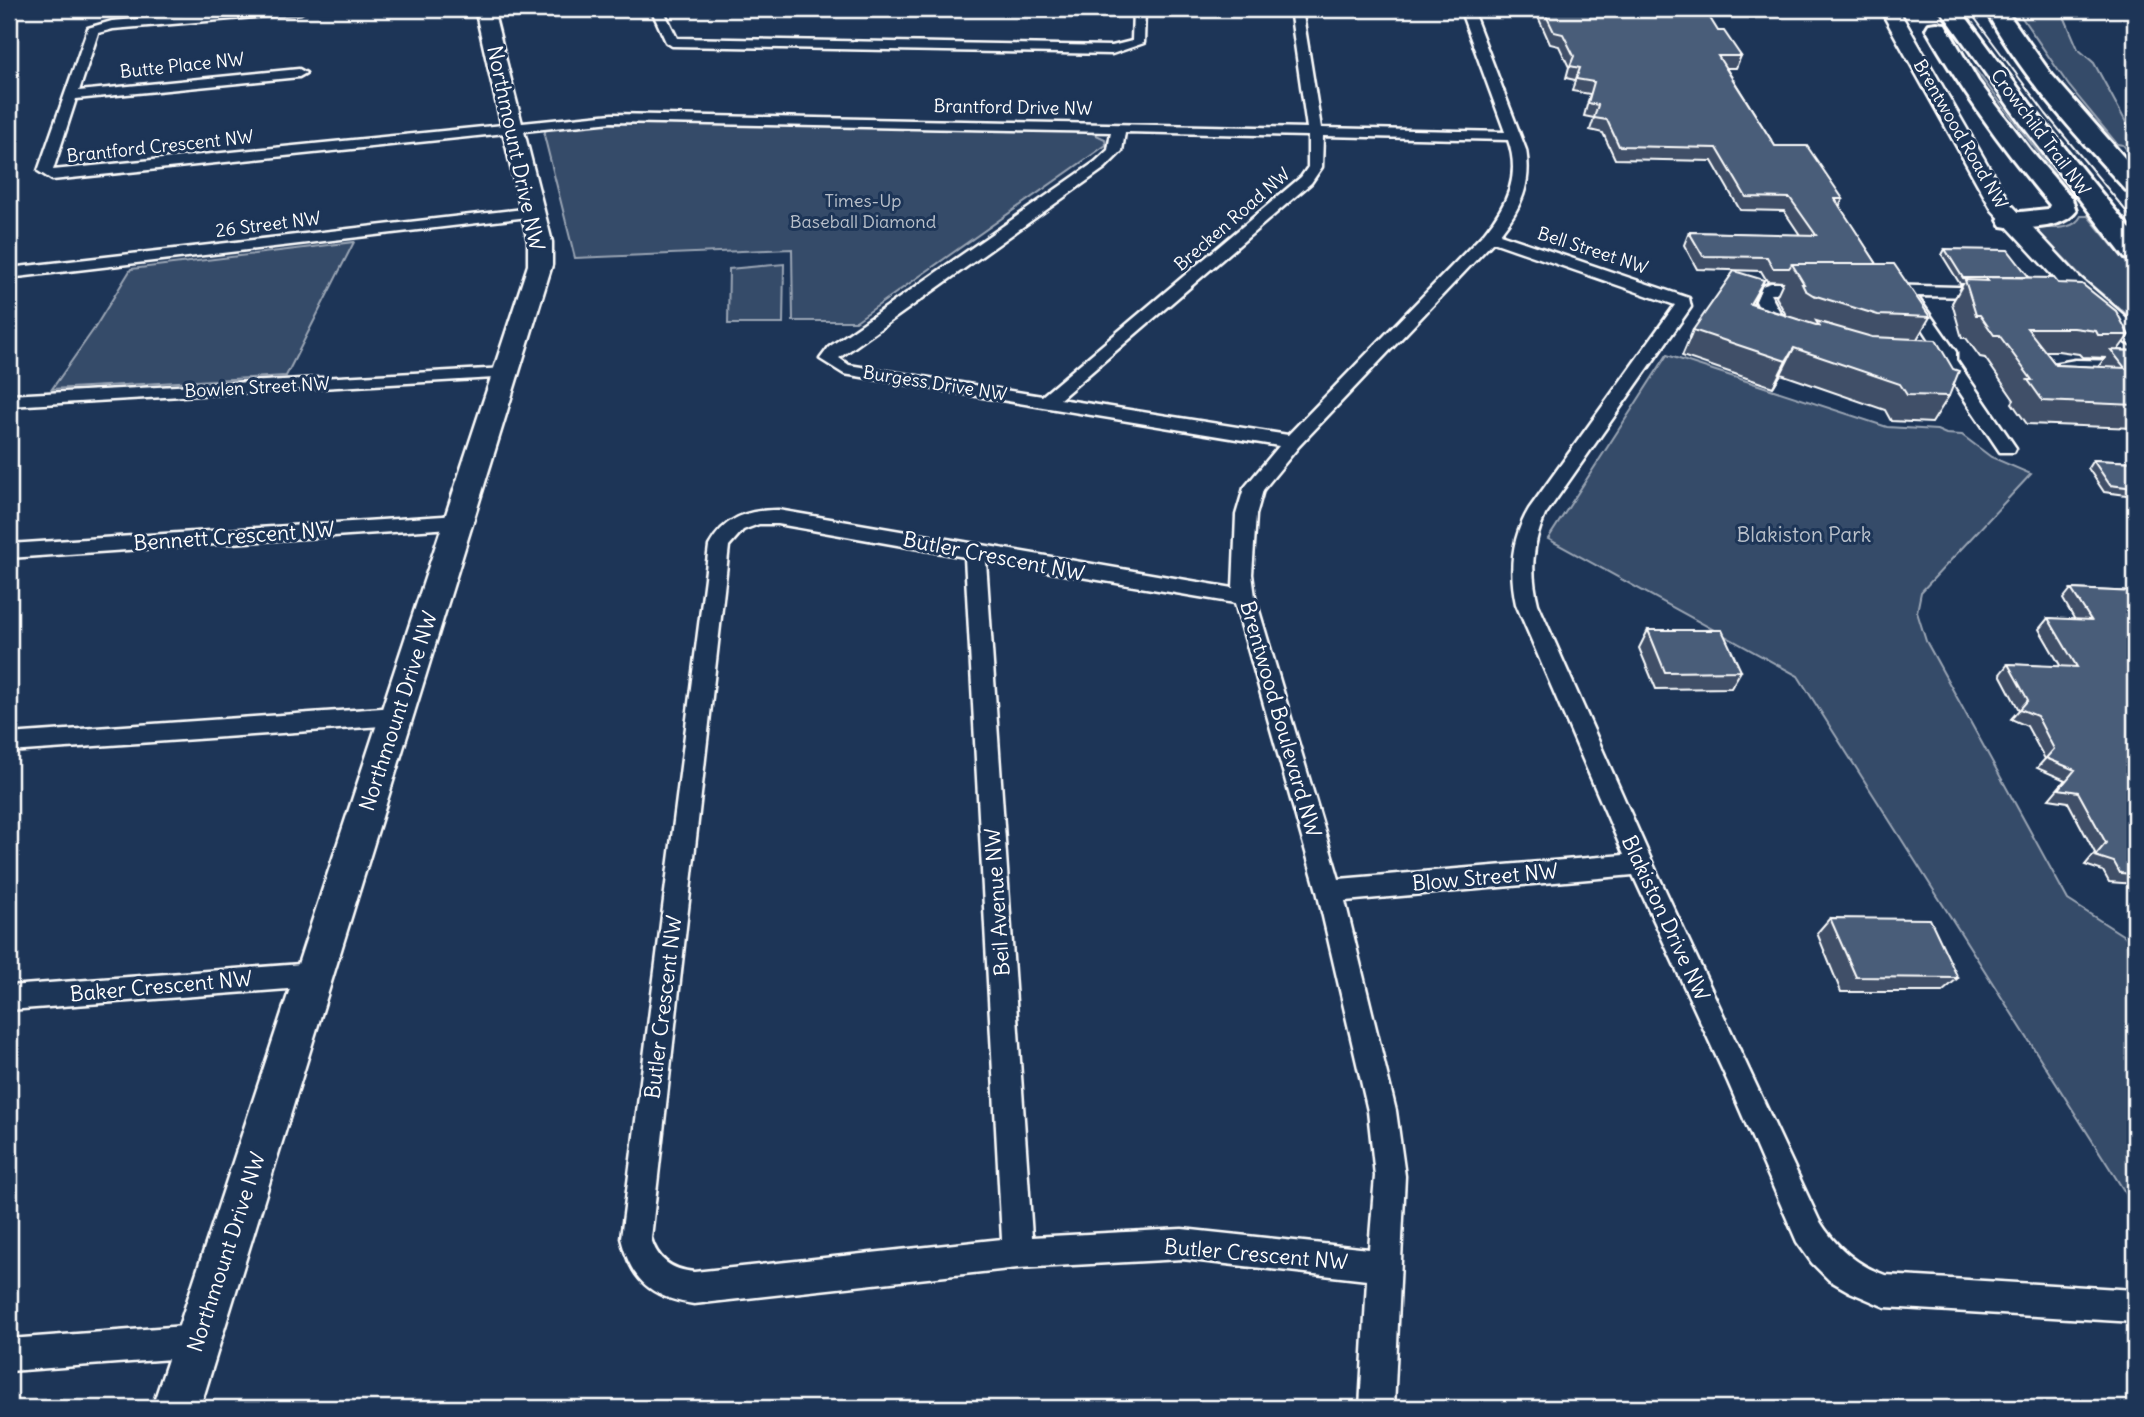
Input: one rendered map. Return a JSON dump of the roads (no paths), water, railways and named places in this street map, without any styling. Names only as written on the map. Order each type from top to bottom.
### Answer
[{"type":"highway","points":[[1926,9],[1968,83],[2021,155],[2063,204],[2063,211],[2054,216],[2011,220]]},
{"type":"highway","name":"Crowchild Trail NW","points":[[1950,9],[2031,121],[2135,252]]},
{"type":"highway","name":"Crowchild Trail NW","points":[[1995,9],[2038,72],[2135,185]]},
{"type":"street","name":"Brantford Crescent NW","points":[[301,9],[97,28],[90,33],[44,167],[45,171],[52,176],[512,127]]},
{"type":"street","name":"Northmount Drive NW","points":[[176,1408],[540,265],[540,242],[484,9]]},
{"type":"street","points":[[657,9],[672,42],[1112,50],[1138,43],[1139,9]]},
{"type":"street","name":"Brecken Road NW","points":[[1048,400],[1295,192],[1315,167],[1316,131],[1296,9]]},
{"type":"street","name":"Brentwood Boulevard NW","points":[[1377,1408],[1382,1266],[1390,1176],[1382,1111],[1330,891],[1244,597],[1242,575],[1246,515],[1254,488],[1292,442],[1490,236],[1510,212],[1519,195],[1522,164],[1466,9]]},
{"type":"street","name":"Brentwood Road NW","points":[[1889,9],[1996,201],[2064,287],[2135,338]]},
{"type":"street","name":"Butte Place NW","points":[[69,96],[299,73]]},
{"type":"street","name":"Brantford Drive NW","points":[[512,127],[612,118],[1513,136]]},
{"type":"street","name":"Burgess Drive NW","points":[[1118,129],[1115,151],[1100,165],[835,351],[829,359],[844,369],[1048,400],[1292,442]]},
{"type":"street","name":"26 Street NW","points":[[9,273],[532,213]]},
{"type":"street","name":"Bell Street NW","points":[[1490,236],[1683,302]]},
{"type":"street","points":[[1801,338],[1780,328],[1761,295],[1762,291],[1770,288],[1820,289]]},
{"type":"street","points":[[1870,290],[2000,292]]},
{"type":"street","points":[[1906,291],[1947,352],[1947,360],[2007,447]]},
{"type":"street","name":"Blakiston Drive NW","points":[[1683,302],[1683,307],[1536,514],[1523,544],[1520,565],[1527,604],[1640,863],[1808,1231],[1821,1253],[1862,1284],[1885,1291],[2135,1306]]},
{"type":"street","points":[[1928,359],[1947,360]]},
{"type":"street","points":[[2053,369],[2075,365],[2135,366]]},
{"type":"street","name":"Bowlen Street NW","points":[[9,401],[506,373]]},
{"type":"street","name":"Butler Crescent NW","points":[[1244,597],[1107,577],[975,550],[770,516],[749,519],[731,527],[724,536],[717,560],[636,1238],[638,1251],[658,1279],[676,1287],[694,1288],[1018,1253],[1182,1244],[1382,1266]]},
{"type":"street","name":"Bennett Crescent NW","points":[[9,551],[459,522]]},
{"type":"street","name":"Beil Avenue NW","points":[[975,550],[1018,1253]]},
{"type":"street","points":[[9,743],[396,716]]},
{"type":"street","name":"Blow Street NW","points":[[1330,891],[1640,863]]},
{"type":"street","name":"Baker Crescent NW","points":[[9,999],[314,975]]},
{"type":"street","points":[[9,1355],[198,1341]]},
{"type":"tram line","points":[[1968,9],[2046,114],[2135,222]]},
{"type":"park label","name":"Times-Up Baseball Diamond","points":[[863,210]]},
{"type":"park label","name":"Blakiston Park","points":[[1804,534]]}]
